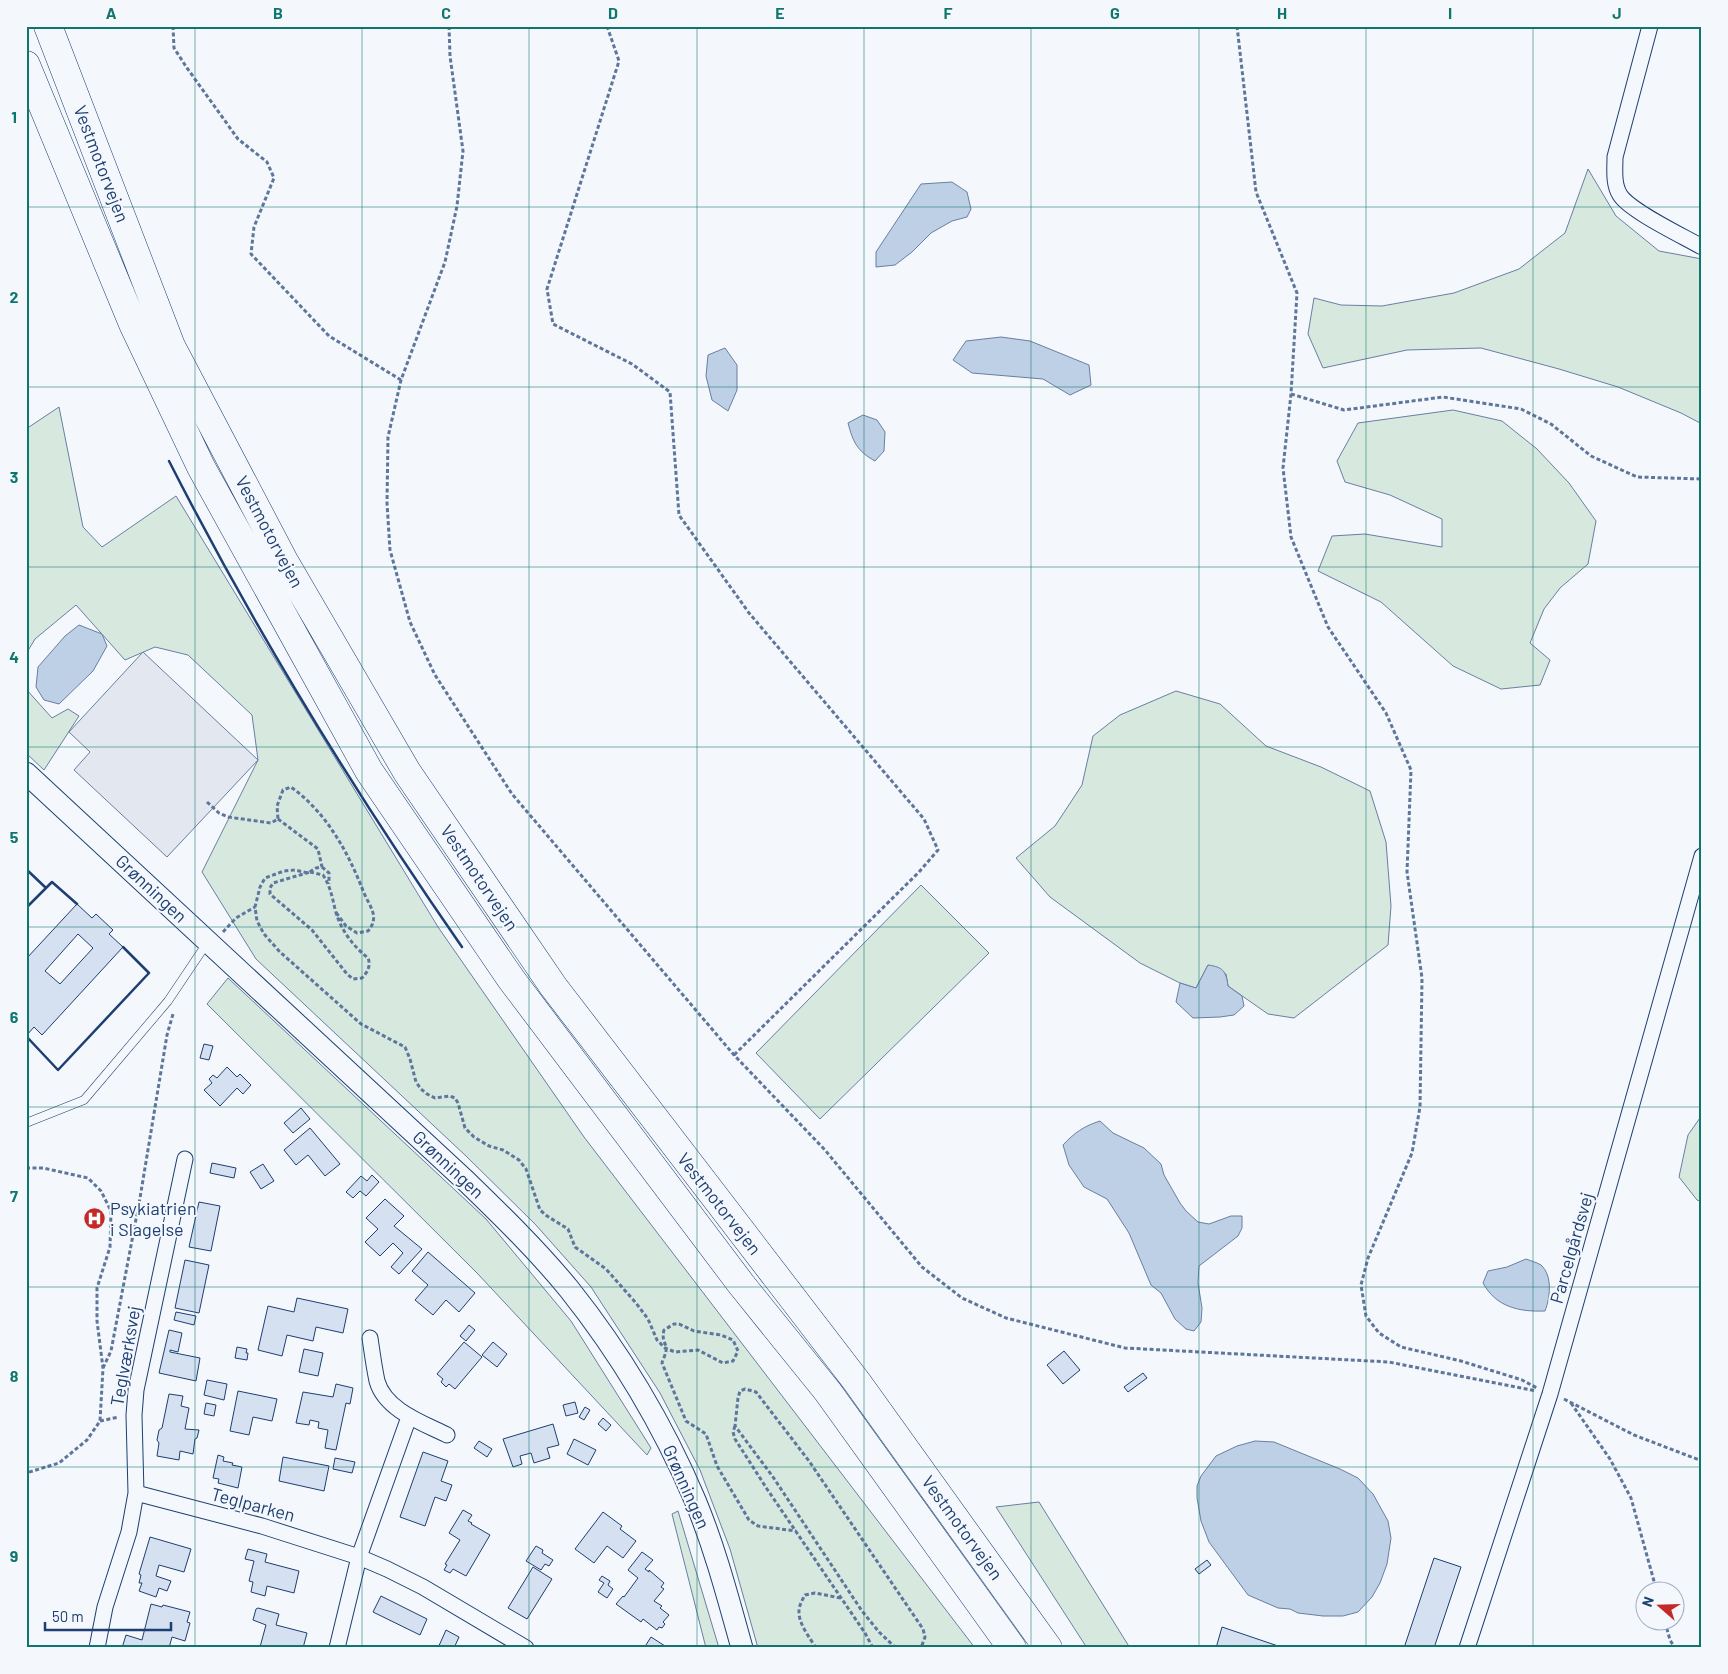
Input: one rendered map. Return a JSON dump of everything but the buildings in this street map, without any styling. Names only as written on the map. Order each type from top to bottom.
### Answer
[{"type":"highway","name":"Vestmotorvejen","points":[[48,27],[171,346],[284,560],[408,772],[553,986],[857,1382],[1048,1648]]},
{"type":"highway","name":"Vestmotorvejen","points":[[26,65],[133,324],[201,467],[369,771],[506,971],[741,1284],[828,1392],[1012,1648]]},
{"type":"highway","points":[[26,111],[121,334],[178,453],[201,467]]},
{"type":"main road","name":"Grønningen","points":[[26,773],[215,938],[514,1228],[569,1289],[613,1350],[662,1432],[695,1500],[722,1576],[742,1648]]},
{"type":"street","points":[[1650,26],[1615,157],[1615,177],[1619,194],[1630,206],[1702,247]]},
{"type":"street","name":"Parcelgårdsvej","points":[[1467,1648],[1550,1394],[1702,856]]},
{"type":"street","name":"Teglværksvej","points":[[97,1648],[106,1607],[129,1532],[136,1494],[134,1415],[136,1390],[185,1159]]},
{"type":"street","points":[[370,1338],[378,1383],[388,1400],[409,1417],[447,1435]]},
{"type":"street","points":[[337,1648],[358,1557],[409,1417]]},
{"type":"street","name":"Teglparken","points":[[136,1494],[262,1526],[358,1557],[423,1587],[526,1648]]},
{"type":"lane","points":[[26,1123],[84,1100],[171,996],[215,938]]},
{"type":"path","points":[[173,26],[174,48],[186,68],[238,139],[268,162],[274,178],[254,227],[251,254],[329,336],[401,380]]},
{"type":"path","points":[[449,26],[450,56],[463,151],[457,206],[445,262],[401,380],[388,437],[387,504],[390,550],[410,622],[435,674],[512,794],[734,1055],[825,1150],[922,1267],[962,1298],[1006,1318],[1125,1348],[1389,1362],[1550,1394]]},
{"type":"path","points":[[606,26],[619,61],[547,289],[552,324],[632,364],[670,392],[679,515],[748,613],[924,819],[938,850],[919,872],[734,1055]]},
{"type":"path","points":[[1237,26],[1256,192],[1297,293],[1284,468],[1292,537],[1328,627],[1386,713],[1411,770],[1407,872],[1422,978],[1420,1107],[1412,1154],[1366,1267],[1361,1285],[1366,1316],[1379,1333],[1401,1347],[1462,1361],[1522,1380],[1550,1394],[1570,1401],[1634,1435],[1702,1461]]},
{"type":"path","points":[[1291,394],[1344,410],[1443,397],[1521,409],[1551,424],[1591,456],[1638,477],[1702,479]]},
{"type":"path","points":[[322,866],[308,873],[273,883],[270,888],[270,894],[312,930],[353,979],[362,978],[368,970],[370,961],[344,932],[335,911],[329,884],[329,873],[322,866],[318,850],[278,819],[277,806],[283,790],[291,787],[315,808],[341,842],[374,912],[374,922],[368,931],[357,933],[346,926],[335,911]]},
{"type":"path","points":[[207,802],[219,813],[228,817],[272,823],[278,819]]},
{"type":"path","points":[[329,884],[323,875],[295,870],[284,871],[265,878],[260,887],[256,907],[257,921],[264,934],[280,952],[361,1024],[405,1047],[416,1082],[427,1094],[434,1098],[450,1096],[455,1098],[465,1128],[474,1137],[489,1146],[503,1150],[519,1160],[526,1169],[540,1210],[568,1229],[575,1247],[606,1269],[648,1319],[651,1330],[665,1348],[675,1352],[698,1350],[723,1363],[732,1361],[738,1351],[736,1344],[727,1337],[694,1331],[679,1324],[674,1324],[664,1330],[663,1342],[665,1348],[666,1350],[662,1363],[686,1420],[706,1434],[717,1466],[749,1520],[758,1526],[796,1531]]},
{"type":"path","points":[[215,938],[236,918],[256,907]]},
{"type":"path","points":[[103,1368],[111,1351],[140,1198],[166,1036],[176,1003],[171,996]]},
{"type":"path","points":[[26,1168],[42,1168],[88,1178],[101,1190],[110,1211],[110,1247],[97,1288],[97,1321],[103,1368],[100,1420],[87,1440],[59,1463],[26,1473]]},
{"type":"path","points":[[873,1648],[865,1633],[735,1439],[733,1432],[740,1391],[745,1389],[756,1392],[810,1461],[923,1629],[925,1637],[921,1648]]},
{"type":"path","points":[[1570,1401],[1610,1459],[1631,1498],[1654,1582]]},
{"type":"path","points":[[735,1426],[773,1477],[862,1611],[879,1632],[896,1648]]},
{"type":"path","points":[[816,1648],[799,1615],[804,1595],[815,1593],[841,1598]]},
{"type":"path","points":[[1668,1632],[1674,1648]]},
{"type":"shaded area","points":[[1588,169],[1616,216],[1659,251],[1702,259],[1702,424],[1681,413],[1618,387],[1481,348],[1407,350],[1323,368],[1308,334],[1314,298],[1341,305],[1382,306],[1454,293],[1519,269],[1565,233]]},
{"type":"shaded area","points":[[59,407],[83,527],[102,547],[176,496],[438,927],[584,1137],[975,1648],[758,1648],[730,1549],[700,1470],[660,1393],[591,1287],[535,1224],[466,1156],[256,959],[202,872],[258,760],[252,715],[188,655],[155,647],[125,660],[76,605],[35,639],[26,654],[26,429]]},
{"type":"shaded area","points":[[1453,410],[1502,421],[1537,449],[1569,483],[1596,521],[1588,564],[1560,588],[1544,609],[1530,643],[1550,660],[1540,685],[1501,689],[1453,666],[1381,602],[1318,571],[1332,536],[1365,534],[1442,547],[1442,519],[1390,495],[1345,482],[1337,461],[1358,423]]},
{"type":"shaded area","points":[[143,652],[258,760],[167,857],[74,770],[90,752],[69,732]]},
{"type":"shaded area","points":[[26,689],[52,718],[68,709],[79,716],[44,770],[26,753]]},
{"type":"shaded area","points":[[1176,691],[1220,704],[1266,746],[1321,767],[1370,791],[1386,842],[1391,906],[1388,945],[1294,1018],[1268,1014],[1228,986],[1226,974],[1208,965],[1196,988],[1180,983],[1140,963],[1050,897],[1016,858],[1055,826],[1082,785],[1093,736],[1120,715]]},
{"type":"shaded area","points":[[921,885],[989,953],[820,1119],[756,1053]]},
{"type":"shaded area","points":[[228,978],[486,1219],[571,1321],[651,1448],[647,1455],[477,1273],[207,1004]]},
{"type":"shaded area","points":[[1702,1115],[1702,1202],[1697,1200],[1679,1177],[1688,1135]]},
{"type":"shaded area","points":[[1039,1502],[1130,1648],[1087,1648],[996,1507]]},
{"type":"shaded area","points":[[678,1511],[719,1648],[706,1648],[672,1514]]},
{"type":"water","points":[[952,182],[967,192],[971,209],[967,217],[952,221],[931,233],[912,252],[895,265],[876,267],[876,252],[921,184]]},
{"type":"water","points":[[1001,337],[1030,341],[1089,365],[1091,385],[1070,395],[1043,379],[972,373],[953,360],[966,341]]},
{"type":"water","points":[[725,348],[737,365],[737,390],[728,411],[712,400],[706,376],[708,355]]},
{"type":"water","points":[[863,415],[877,420],[885,432],[884,451],[875,461],[860,450],[852,436],[848,423]]},
{"type":"water","points":[[79,625],[102,634],[107,646],[93,671],[59,704],[44,700],[36,687],[38,667],[65,636]]},
{"type":"water","points":[[1208,965],[1223,971],[1228,986],[1242,996],[1244,1006],[1234,1015],[1193,1018],[1176,1002],[1180,983],[1196,988]]},
{"type":"water","points":[[1100,1121],[1113,1133],[1144,1148],[1161,1164],[1164,1175],[1180,1203],[1198,1222],[1209,1224],[1231,1216],[1242,1216],[1242,1228],[1238,1236],[1199,1266],[1198,1283],[1202,1308],[1201,1322],[1194,1331],[1186,1329],[1175,1319],[1161,1293],[1151,1285],[1129,1233],[1107,1199],[1084,1187],[1069,1165],[1063,1145],[1080,1130]]},
{"type":"water","points":[[1526,1259],[1541,1265],[1547,1275],[1549,1294],[1545,1311],[1517,1309],[1501,1303],[1488,1291],[1483,1283],[1488,1271],[1507,1267]]},
{"type":"water","points":[[1255,1441],[1274,1442],[1340,1469],[1358,1478],[1373,1494],[1388,1521],[1391,1538],[1387,1564],[1380,1583],[1372,1597],[1358,1612],[1343,1616],[1298,1613],[1290,1609],[1278,1608],[1248,1595],[1209,1542],[1201,1521],[1197,1498],[1197,1486],[1201,1476],[1216,1456],[1237,1446]]},
{"type":"wall","points":[[169,461],[236,586],[307,709],[383,830],[462,947]]},
{"type":"wall","points":[[26,869],[46,888]]},
{"type":"wall","points":[[26,908],[52,882],[77,904]]},
{"type":"wall","points":[[26,1036],[58,1070],[149,973],[123,947]]},
{"type":"place","name":"Psykiatrien i Slagelse","points":[[94,1219]]}]
